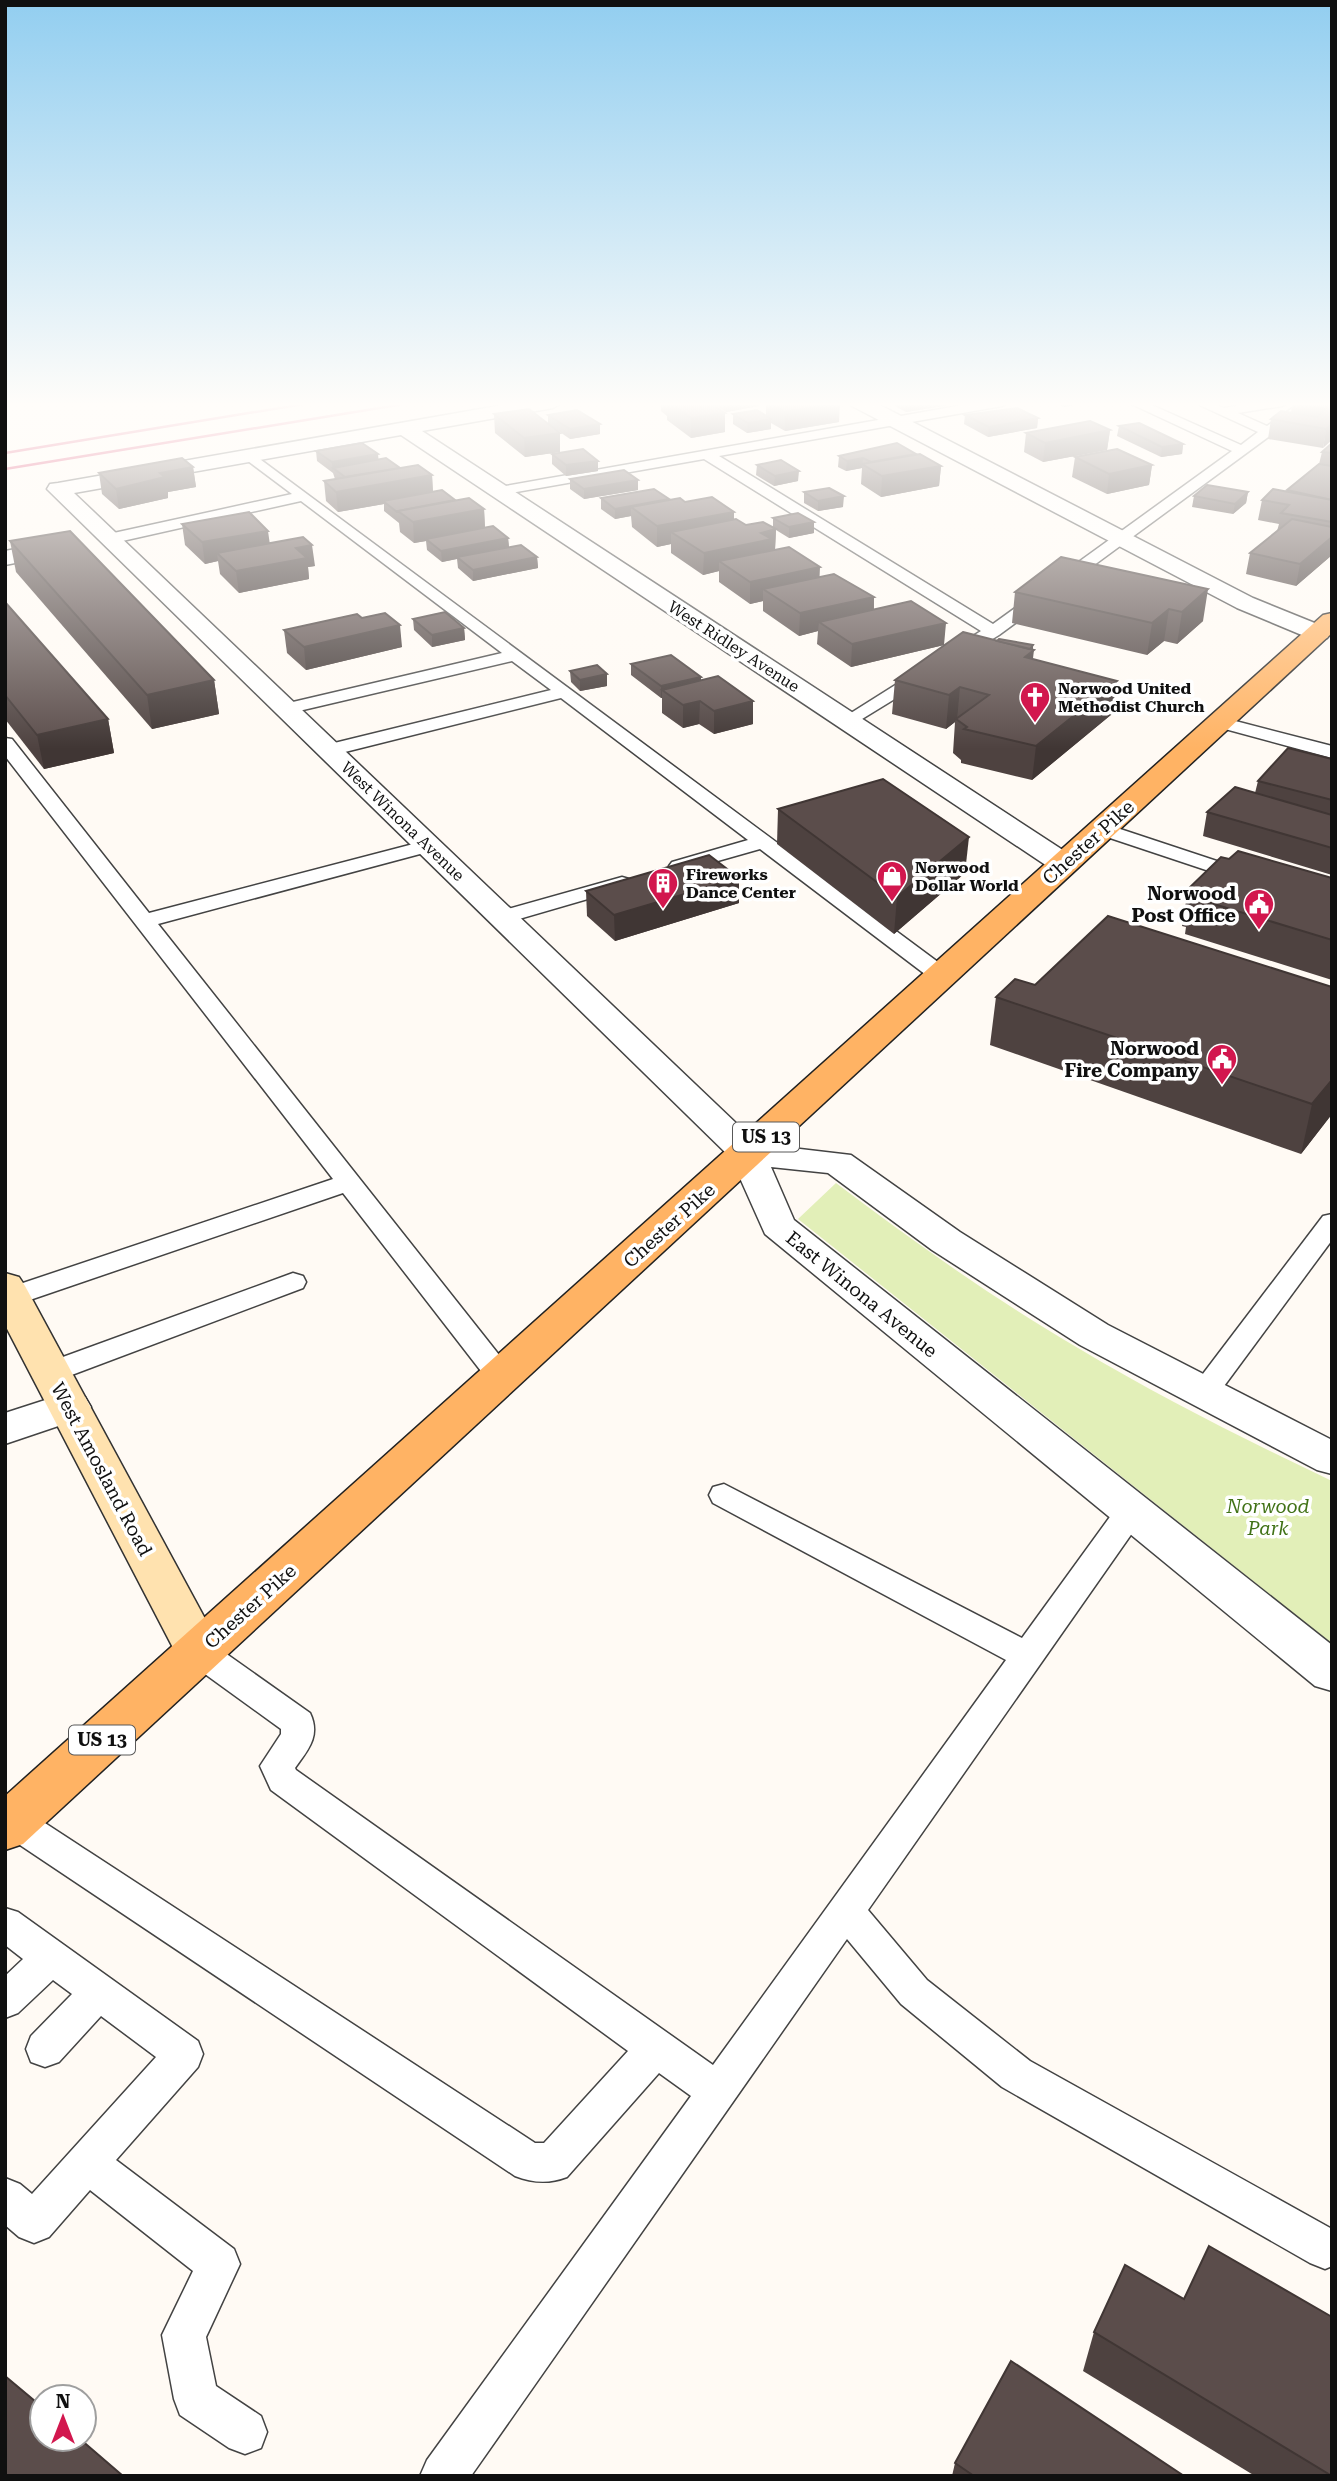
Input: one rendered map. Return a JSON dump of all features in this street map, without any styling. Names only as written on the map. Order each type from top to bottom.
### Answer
[{"type":"main road","name":"Chester Pike","points":[[9,1824],[1325,626]]},
{"type":"street","name":"West Winona Avenue","points":[[87,518],[747,1154]]},
{"type":"street","name":"West Ridley Avenue","points":[[539,518],[1063,864]]},
{"type":"street","points":[[1082,518],[1245,603],[1325,626]]},
{"type":"street","points":[[5,558],[109,539]]},
{"type":"street","points":[[747,1154],[838,1163],[1015,1288],[1094,1335],[1332,1460]]},
{"type":"street","name":"East Winona Avenue","points":[[747,1154],[778,1226],[1332,1672]]},
{"type":"street","name":"West Amosland Road","points":[[8,1291],[199,1652]]},
{"type":"street","points":[[5,1429],[61,1390]]},
{"type":"lane","points":[[109,539],[205,518]]},
{"type":"lane","points":[[333,518],[942,976]]},
{"type":"lane","points":[[809,518],[993,631]]},
{"type":"lane","points":[[849,722],[993,631],[1146,518]]},
{"type":"lane","points":[[286,709],[515,655]]},
{"type":"lane","points":[[329,750],[565,692]]},
{"type":"lane","points":[[1220,722],[1332,752]]},
{"type":"lane","points":[[5,743],[502,1377]]},
{"type":"lane","points":[[1102,829],[1266,883]]},
{"type":"lane","points":[[502,918],[763,842]]},
{"type":"lane","points":[[144,921],[428,846]]},
{"type":"lane","points":[[8,1291],[349,1182]]},
{"type":"lane","points":[[1203,1394],[1332,1222]]},
{"type":"lane","points":[[61,1390],[293,1282]]},
{"type":"lane","points":[[724,1495],[1027,1656]]},
{"type":"lane","points":[[443,2476],[1131,1511]]},
{"type":"lane","points":[[199,1652],[298,1723],[298,1737],[277,1766],[283,1780],[717,2091]]},
{"type":"lane","points":[[9,1824],[135,1900],[529,2162],[553,2163],[656,2048]]},
{"type":"lane","points":[[846,1911],[914,1992],[1016,2074],[1325,2248]]},
{"type":"lane","points":[[5,1924],[184,2054],[34,2222],[5,2197]]},
{"type":"lane","points":[[5,2001],[51,1956]]},
{"type":"lane","points":[[45,2049],[99,1992]]},
{"type":"lane","points":[[87,2163],[219,2264],[184,2334],[196,2399],[245,2432]]},
{"type":"green space","name":"Norwood Park","points":[[836,1183],[955,1269],[1047,1329],[1172,1401],[1332,1481],[1332,1644],[798,1219]]},
{"type":"building","points":[[217,518],[255,518],[268,531],[202,542],[182,524]]},
{"type":"building","points":[[407,518],[436,518],[413,522]]},
{"type":"building","points":[[646,518],[702,518],[657,526]]},
{"type":"building","points":[[773,518],[806,518],[814,522],[789,527]]},
{"type":"building","points":[[1308,518],[1332,518],[1332,522]]},
{"type":"building","points":[[736,519],[746,525],[763,522],[776,529],[761,533],[772,539],[704,553],[671,532]]},
{"type":"building","points":[[1292,519],[1332,527],[1332,537],[1300,564],[1250,553]]},
{"type":"building","points":[[493,526],[508,538],[441,551],[426,539]]},
{"type":"building","points":[[70,531],[214,680],[147,695],[10,541]]},
{"type":"building","points":[[303,537],[312,545],[296,548],[307,558],[236,571],[217,553]]},
{"type":"building","points":[[521,545],[537,557],[473,570],[457,557]]},
{"type":"building","points":[[789,547],[820,567],[750,582],[719,561]]},
{"type":"building","points":[[1061,557],[1208,589],[1182,612],[1169,609],[1152,623],[1015,592]]},
{"type":"building","points":[[834,574],[874,597],[800,613],[763,589]]},
{"type":"building","points":[[911,601],[946,623],[852,644],[819,622]]},
{"type":"building","points":[[5,602],[108,719],[37,735],[5,695]]},
{"type":"building","points":[[445,612],[464,628],[432,635],[413,619]]},
{"type":"building","points":[[385,613],[400,625],[304,647],[284,630],[357,614],[362,618]]},
{"type":"building","points":[[963,632],[1034,650],[1025,657],[1117,681],[1036,746],[964,729],[967,727],[956,719],[989,695],[960,687],[949,695],[895,680]]},
{"type":"building","points":[[999,639],[1033,645],[1030,649],[997,641]]},
{"type":"building","points":[[671,655],[701,677],[661,686],[631,664]]},
{"type":"building","points":[[597,665],[607,674],[580,680],[570,671]]},
{"type":"building","points":[[718,676],[753,701],[714,711],[700,701],[683,705],[662,690]]},
{"type":"building","points":[[1288,748],[1332,759],[1332,800],[1258,781]]},
{"type":"building","points":[[883,779],[969,837],[897,897],[778,809]]},
{"type":"building","points":[[1235,787],[1332,815],[1332,848],[1207,812]]},
{"type":"building","points":[[1238,851],[1332,878],[1332,940],[1191,897],[1196,892],[1188,889],[1221,857],[1229,859]]},
{"type":"building","points":[[709,855],[739,878],[614,915],[586,891]]},
{"type":"building","points":[[1108,916],[1332,987],[1332,1080],[1312,1104],[996,997],[1015,979],[1035,985]]},
{"type":"building","points":[[1209,2246],[1332,2317],[1332,2476],[1094,2332],[1125,2265],[1184,2299]]},
{"type":"building","points":[[1011,2361],[1184,2476],[974,2476],[955,2463]]},
{"type":"building","points":[[5,2376],[28,2395],[28,2453],[96,2453],[123,2476],[5,2476]]},
{"type":"place","name":"Norwood United Methodist Church","points":[[1035,724]]},
{"type":"place","name":"Norwood Dollar World","points":[[892,903]]},
{"type":"place","name":"Fireworks Dance Center","points":[[663,910]]},
{"type":"place","name":"Norwood Post Office","points":[[1259,931]]},
{"type":"place","name":"Norwood Fire Company","points":[[1222,1086]]}]
